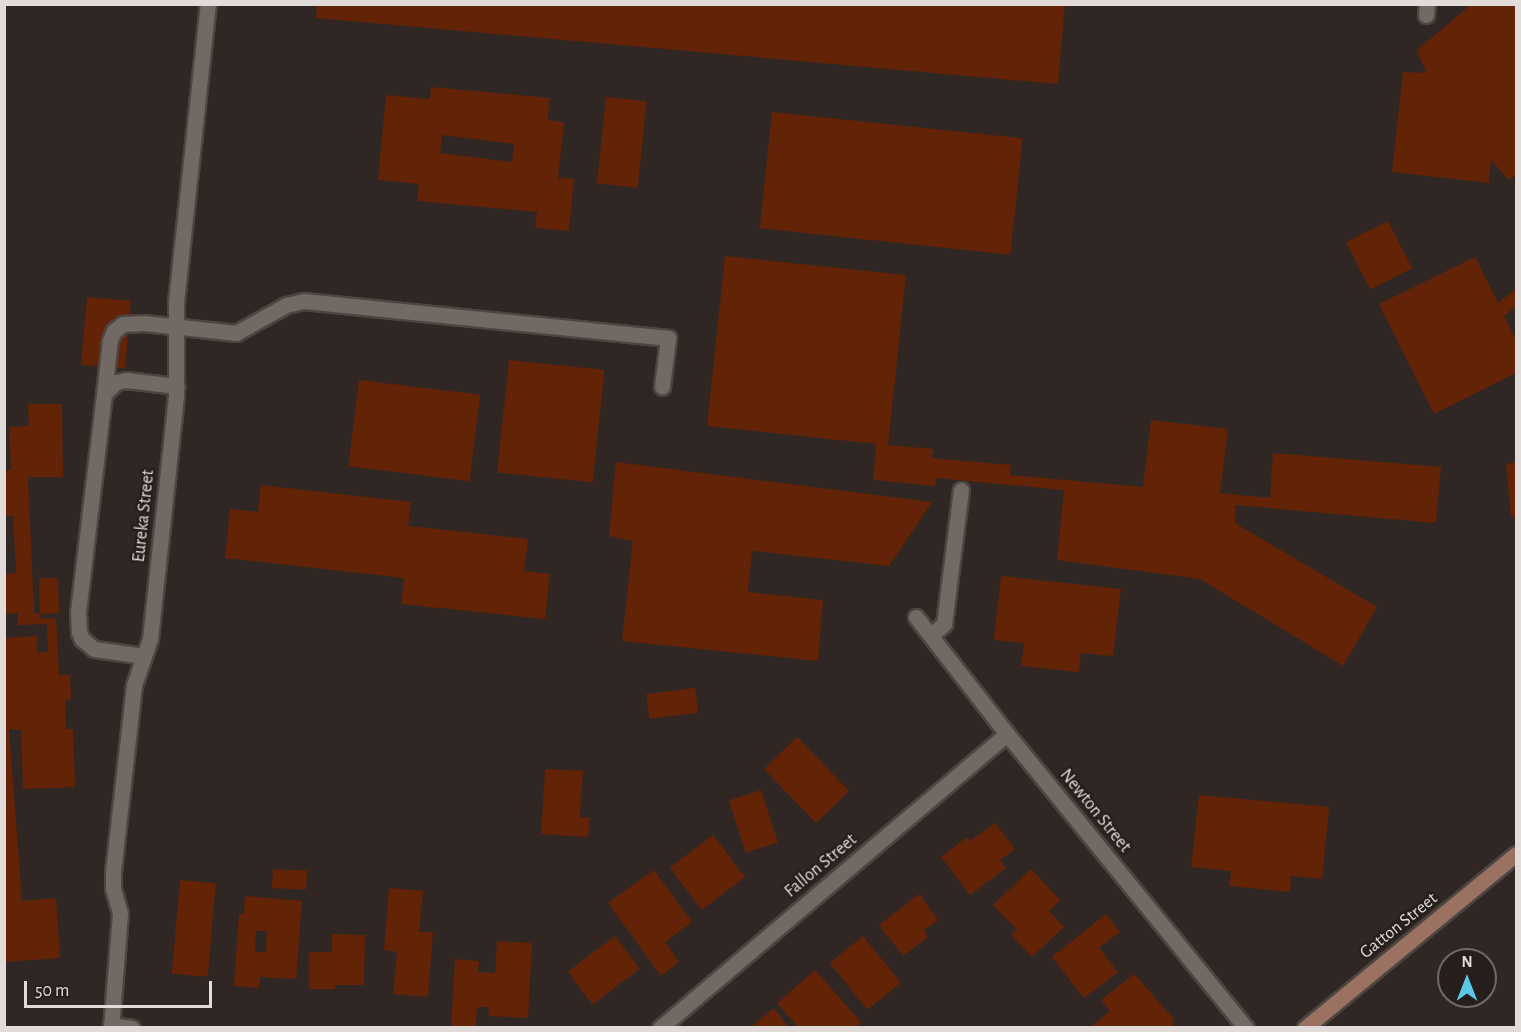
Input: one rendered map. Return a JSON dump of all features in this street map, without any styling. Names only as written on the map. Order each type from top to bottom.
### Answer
[{"type":"street","name":"Eureka Street","points":[[111,1026],[120,913],[113,888],[113,872],[133,691],[150,639],[177,386],[175,327],[208,4]]},
{"type":"street","points":[[144,656],[94,649],[82,639],[79,632],[78,612],[110,340],[114,331],[123,324],[133,322],[236,333],[286,305],[309,301],[668,338],[662,387]]},
{"type":"street","points":[[104,394],[116,382],[126,380],[177,386]]},
{"type":"street","points":[[931,635],[944,624],[961,490]]},
{"type":"street","name":"Newton Street","points":[[916,617],[1007,734],[1246,1028]]},
{"type":"street","name":"Fallon Street","points":[[660,1028],[1007,734]]},
{"type":"street","name":"Gatton Street","points":[[1305,1028],[1516,854]]},
{"type":"street","points":[[111,1026],[132,1028]]},
{"type":"building","points":[[317,4],[1065,4],[1058,84],[316,18]]},
{"type":"building","points":[[1472,4],[1516,4],[1516,174],[1509,180],[1491,160],[1489,183],[1392,172],[1403,72],[1426,73],[1417,50]]},
{"type":"building","points":[[431,87],[550,98],[548,120],[564,122],[558,178],[574,179],[569,231],[535,228],[537,212],[417,201],[419,184],[378,180],[386,95],[430,99]],"holes":[[[442,135],[514,144],[512,162],[440,153]]]},
{"type":"building","points":[[606,97],[647,101],[638,188],[597,184]]},
{"type":"building","points":[[772,112],[1023,138],[1010,255],[760,228]]},
{"type":"building","points":[[1388,221],[1412,268],[1370,290],[1346,242]]},
{"type":"building","points":[[725,256],[906,275],[888,445],[933,449],[932,458],[1011,465],[1010,475],[1143,487],[1151,420],[1228,429],[1220,493],[1270,498],[1273,453],[1441,467],[1436,523],[1235,505],[1235,523],[1377,607],[1343,666],[1200,579],[1057,560],[1064,490],[936,478],[935,486],[873,480],[876,444],[707,426]]},
{"type":"building","points":[[1475,257],[1498,303],[1516,289],[1516,306],[1504,316],[1516,340],[1516,373],[1434,414],[1379,304]]},
{"type":"building","points":[[87,297],[131,301],[125,369],[81,365]]},
{"type":"building","points":[[509,360],[604,370],[593,482],[497,472]]},
{"type":"building","points":[[359,380],[480,395],[469,481],[348,466]]},
{"type":"building","points":[[28,404],[62,404],[63,477],[28,477],[34,613],[40,614],[41,619],[56,618],[59,675],[70,675],[71,699],[65,700],[66,729],[73,729],[75,787],[23,789],[21,730],[9,729],[22,901],[56,898],[60,958],[4,962],[4,638],[37,636],[37,653],[48,652],[47,624],[18,625],[18,613],[4,614],[4,574],[16,573],[13,516],[4,516],[4,471],[11,470],[9,427],[29,426]]},
{"type":"building","points":[[616,462],[932,502],[889,566],[752,551],[748,592],[823,600],[818,661],[622,641],[633,541],[609,536]]},
{"type":"building","points":[[1516,462],[1516,517],[1511,517],[1506,464]]},
{"type":"building","points":[[261,485],[411,502],[408,526],[528,539],[524,571],[550,574],[545,619],[401,604],[404,578],[225,558],[230,509],[258,512]]},
{"type":"building","points":[[1001,576],[1121,589],[1113,656],[1081,653],[1079,672],[1021,666],[1024,643],[994,640]]},
{"type":"building","points":[[39,578],[58,578],[59,613],[40,614]]},
{"type":"building","points":[[695,688],[698,713],[649,719],[646,694]]},
{"type":"building","points":[[797,737],[849,791],[816,823],[764,769]]},
{"type":"building","points":[[545,769],[583,771],[580,817],[590,818],[588,837],[541,834]]},
{"type":"building","points":[[761,790],[778,842],[746,853],[729,801]]},
{"type":"building","points":[[1199,795],[1329,807],[1322,879],[1291,876],[1290,892],[1229,886],[1231,871],[1191,867]]},
{"type":"building","points":[[995,823],[1015,849],[1000,860],[1006,868],[970,895],[941,857],[967,837],[970,841]]},
{"type":"building","points":[[713,835],[745,877],[702,910],[670,867]]},
{"type":"building","points":[[273,869],[307,871],[306,890],[272,888]]},
{"type":"building","points":[[1031,869],[1060,900],[1049,911],[1064,927],[1032,957],[1011,935],[1017,930],[993,905]]},
{"type":"building","points":[[654,870],[692,922],[665,942],[679,962],[661,976],[608,903]]},
{"type":"building","points":[[180,880],[216,883],[208,977],[172,974]]},
{"type":"building","points":[[389,888],[423,891],[419,932],[433,932],[428,997],[393,994],[397,952],[384,950]]},
{"type":"building","points":[[919,894],[938,920],[924,930],[928,937],[903,956],[879,925]]},
{"type":"building","points":[[245,896],[302,901],[296,979],[260,977],[259,988],[234,986],[239,914],[244,915]],"holes":[[[256,931],[267,931],[266,952],[255,952]]]},
{"type":"building","points":[[1106,914],[1120,932],[1099,948],[1118,972],[1084,998],[1052,957]]},
{"type":"building","points":[[332,934],[365,935],[364,985],[335,985],[335,989],[309,989],[309,952],[332,952]]},
{"type":"building","points":[[615,936],[640,969],[593,1004],[568,972]]},
{"type":"building","points":[[863,936],[901,983],[867,1010],[830,963]]},
{"type":"building","points":[[497,941],[532,943],[528,1018],[488,1016],[489,1007],[477,1007],[476,1028],[451,1028],[455,959],[479,961],[478,972],[495,973]]},
{"type":"building","points":[[815,970],[861,1022],[855,1028],[799,1028],[777,1003]]},
{"type":"building","points":[[1134,974],[1174,1019],[1172,1028],[1089,1028],[1110,1011],[1101,1000]]},
{"type":"building","points":[[774,1008],[789,1028],[750,1028]]}]
